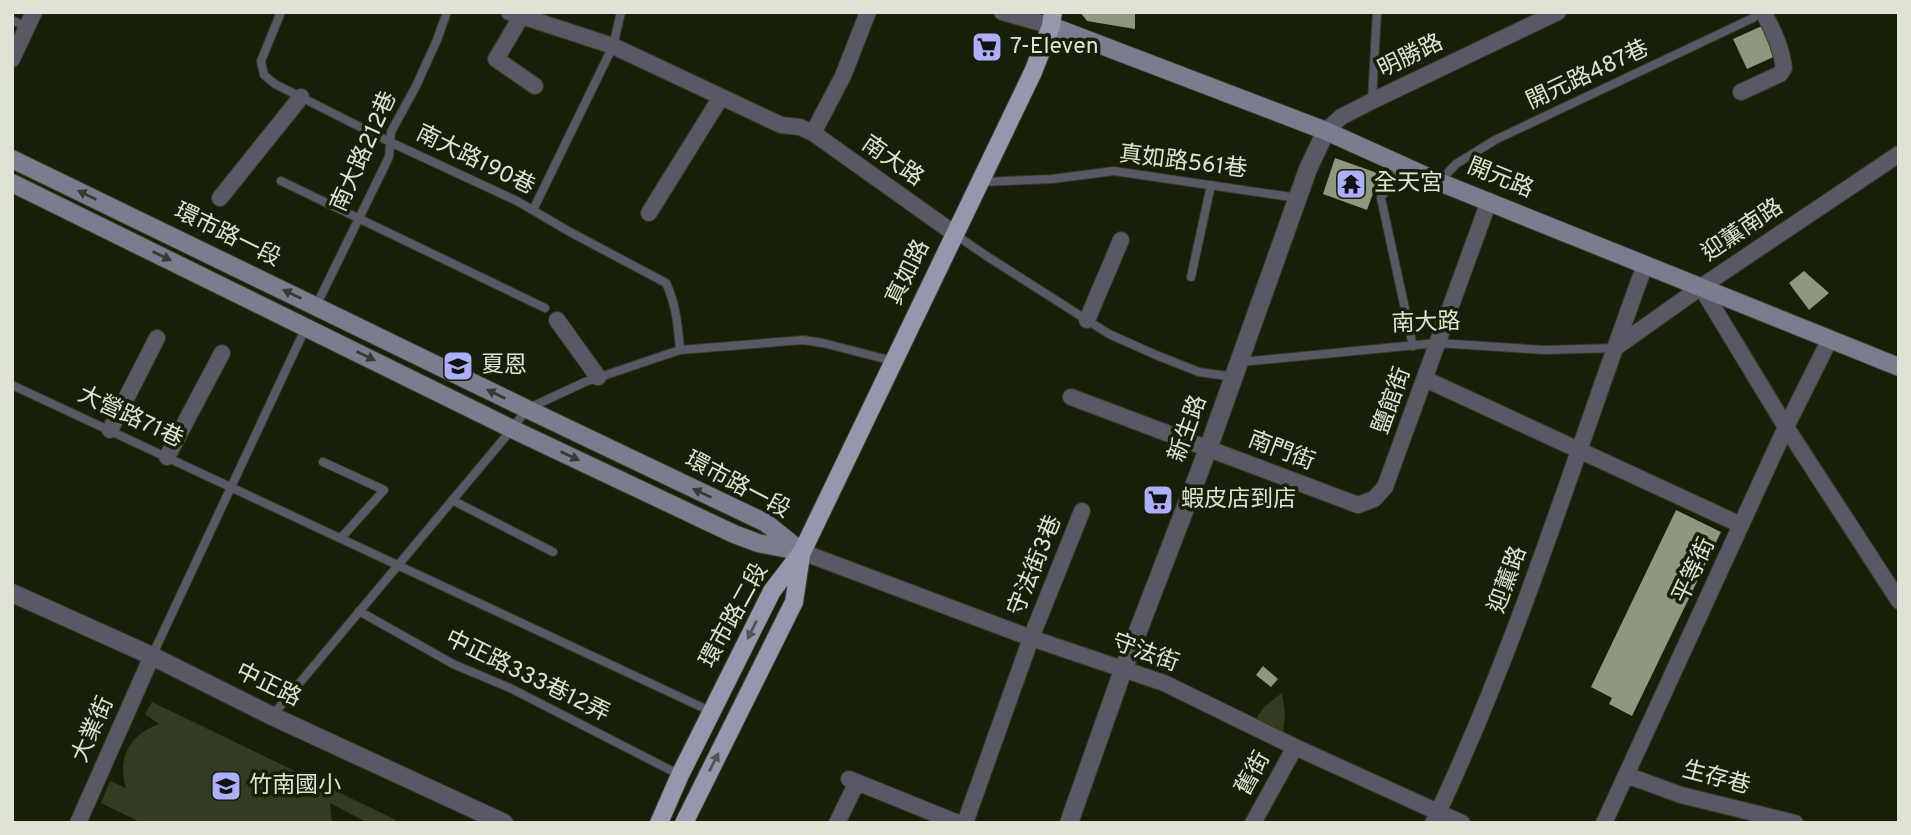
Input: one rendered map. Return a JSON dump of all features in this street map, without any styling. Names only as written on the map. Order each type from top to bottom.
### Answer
[{"type":"main road","name":"開元路","points":[[1052,19],[1326,131],[1439,182],[1899,367]]},
{"type":"main road","name":"真如路","points":[[802,552],[1033,72],[1052,19]]},
{"type":"main road","name":"環市路一段","points":[[12,159],[765,523],[802,552]]},
{"type":"main road","name":"環市路一段","points":[[12,183],[512,429],[734,534],[758,543],[802,552]]},
{"type":"main road","name":"環市路二段","points":[[659,823],[680,775],[772,591],[802,552]]},
{"type":"main road","name":"環市路二段","points":[[684,823],[794,602],[802,552]]},
{"type":"street","points":[[813,133],[843,76],[868,12]]},
{"type":"street","name":"開元路","points":[[1002,12],[1052,19]]},
{"type":"street","name":"明勝路","points":[[1326,131],[1341,117],[1372,101],[1558,12]]},
{"type":"street","points":[[1741,92],[1780,74],[1784,68],[1774,32],[1763,12]]},
{"type":"street","points":[[519,14],[496,59],[535,86]]},
{"type":"street","name":"南大路","points":[[519,14],[613,46],[781,125],[800,127],[813,133],[955,234]]},
{"type":"street","points":[[12,59],[24,20]]},
{"type":"street","points":[[220,198],[301,97]]},
{"type":"street","points":[[649,213],[721,97]]},
{"type":"street","name":"新生路","points":[[1069,823],[1237,370],[1297,198],[1326,131]]},
{"type":"street","name":"迎薰南路","points":[[1615,348],[1700,287],[1899,154]]},
{"type":"street","name":"鹽館街","points":[[1338,498],[1358,505],[1374,499],[1385,487],[1489,201]]},
{"type":"street","points":[[1087,320],[1121,240]]},
{"type":"street","name":"迎薰路","points":[[1436,817],[1493,687],[1532,585],[1645,265]]},
{"type":"street","points":[[1700,287],[1786,427],[1899,601]]},
{"type":"street","points":[[557,320],[598,377]]},
{"type":"street","points":[[110,430],[157,338]]},
{"type":"street","name":"平等街","points":[[1604,823],[1786,427],[1830,339]]},
{"type":"street","points":[[167,457],[222,353]]},
{"type":"street","points":[[1425,379],[1741,525]]},
{"type":"street","name":"南門街","points":[[1071,397],[1338,498]]},
{"type":"street","name":"守法街3巷","points":[[965,823],[1031,638],[1082,511]]},
{"type":"street","name":"守法街","points":[[802,552],[1031,638],[1164,684],[1436,817],[1462,823]]},
{"type":"street","name":"中正路","points":[[12,593],[152,656],[272,716],[503,823]]},
{"type":"street","name":"大業街","points":[[78,823],[152,656]]},
{"type":"street","name":"舊街","points":[[1253,823],[1295,747]]},
{"type":"street","name":"生存巷","points":[[1626,775],[1681,795],[1795,823]]},
{"type":"street","points":[[837,823],[853,780],[921,816],[958,823]]},
{"type":"lane","name":"南大路190巷","points":[[281,12],[261,61],[264,75],[275,84],[390,142],[517,201],[666,283],[672,295],[678,323],[680,350]]},
{"type":"lane","name":"南大路212巷","points":[[316,306],[389,157],[391,132],[416,86],[447,12]]},
{"type":"lane","points":[[533,210],[613,46],[621,12]]},
{"type":"lane","points":[[1372,101],[1377,12]]},
{"type":"lane","name":"開元路487巷","points":[[1439,182],[1456,164],[1495,141],[1753,18],[1758,12]]},
{"type":"lane","points":[[1401,165],[1381,198],[1413,345]]},
{"type":"lane","name":"真如路561巷","points":[[980,182],[1052,179],[1114,171],[1297,198]]},
{"type":"lane","points":[[281,181],[545,307]]},
{"type":"lane","points":[[1191,277],[1211,185]]},
{"type":"lane","name":"南大路","points":[[955,234],[1109,334],[1199,372],[1237,370],[1437,343],[1545,350],[1615,348]]},
{"type":"lane","points":[[152,656],[306,327]]},
{"type":"lane","points":[[272,716],[527,409],[598,377],[680,350],[803,340],[893,361]]},
{"type":"lane","name":"大營路71巷","points":[[12,385],[712,712]]},
{"type":"lane","points":[[323,462],[384,490],[341,538]]},
{"type":"lane","points":[[452,500],[553,552]]},
{"type":"lane","name":"中正路333巷12弄","points":[[359,611],[453,664],[510,688],[680,775]]},
{"type":"green space","points":[[1282,693],[1285,713],[1283,733],[1256,719],[1264,707]]},
{"type":"green space","name":"竹南國小","points":[[152,702],[396,820],[394,823],[368,823],[330,803],[332,823],[142,823],[101,803],[110,781],[126,788],[123,767],[128,749],[140,734],[159,724],[145,714]]},
{"type":"building","points":[[1080,12],[1135,12],[1135,29],[1087,21]]},
{"type":"building","points":[[1764,25],[1778,55],[1747,69],[1733,39]]},
{"type":"building","name":"全天宮","points":[[1335,158],[1380,174],[1367,210],[1323,194]]},
{"type":"building","points":[[1804,271],[1829,293],[1809,310],[1789,283]]},
{"type":"building","points":[[1676,510],[1721,532],[1632,716],[1609,704],[1612,698],[1591,687]]},
{"type":"building","points":[[1263,666],[1278,679],[1271,687],[1256,675]]},
{"type":"place","name":"7-Eleven","points":[[987,47]]},
{"type":"place","name":"全天宮","points":[[1351,184]]},
{"type":"place","name":"夏恩","points":[[458,366]]},
{"type":"place","name":"蝦皮店到店","points":[[1158,500]]},
{"type":"place","name":"竹南國小","points":[[226,786]]}]
